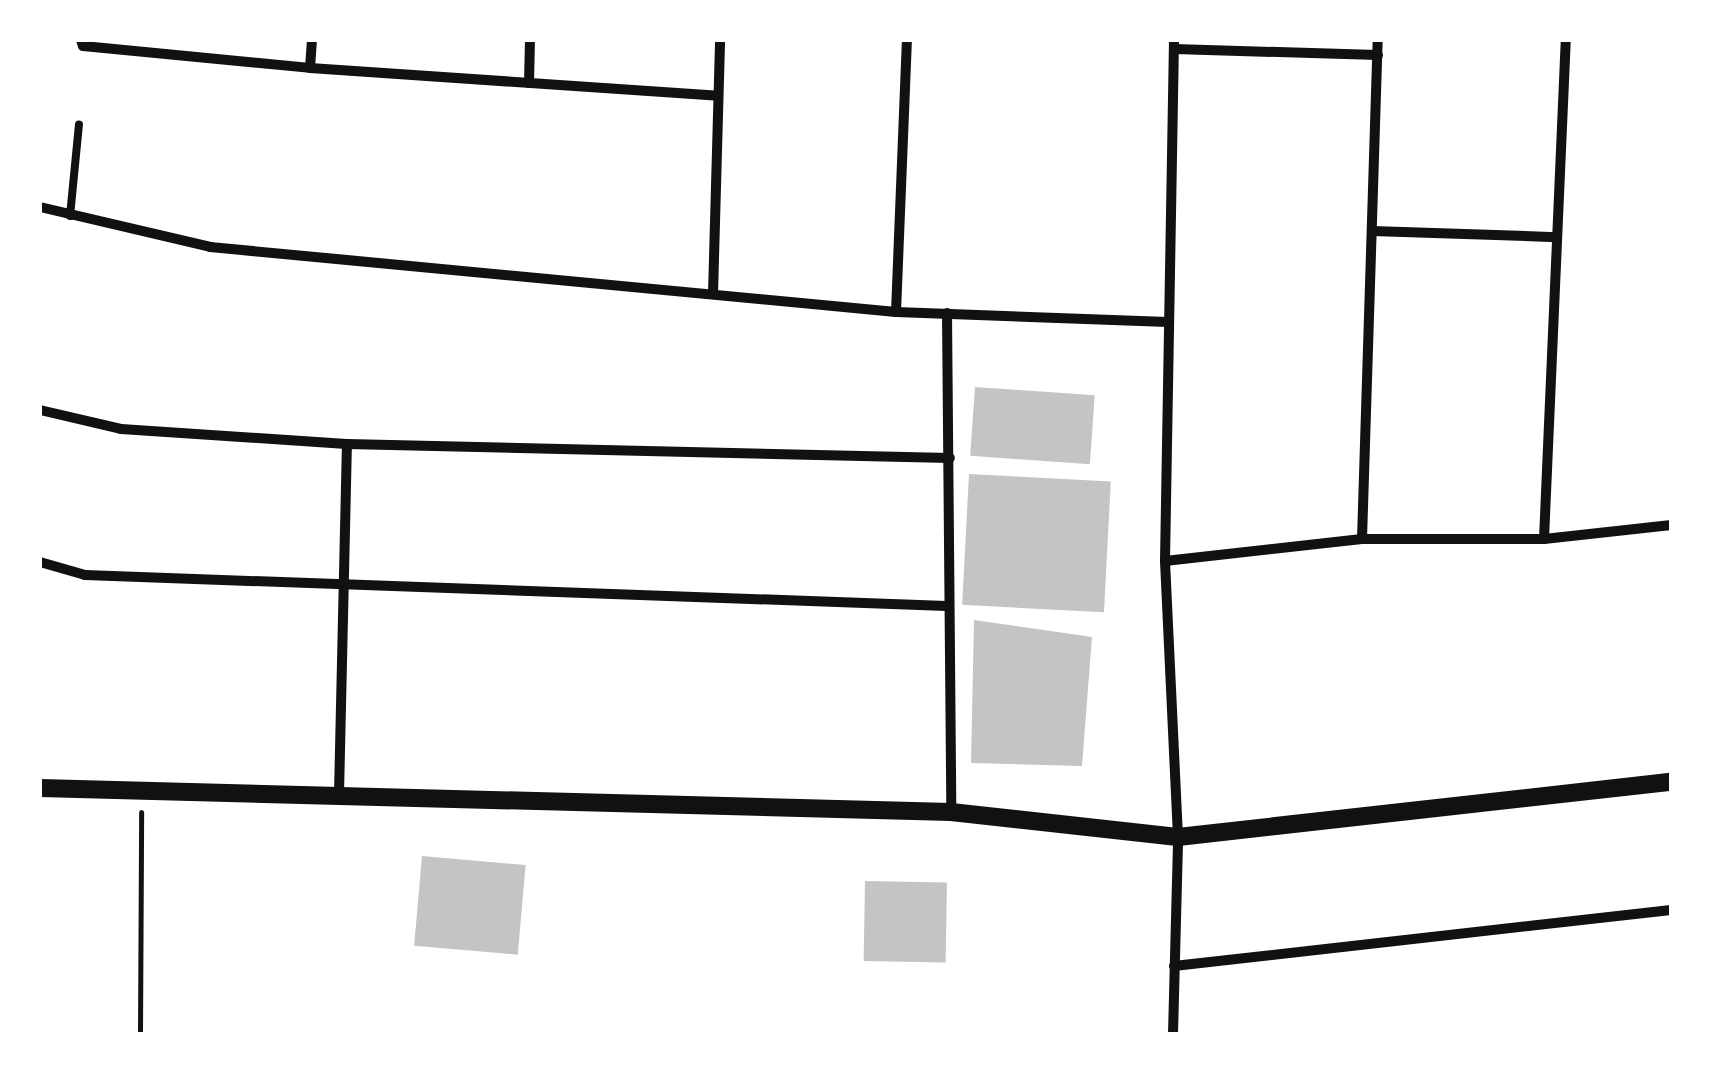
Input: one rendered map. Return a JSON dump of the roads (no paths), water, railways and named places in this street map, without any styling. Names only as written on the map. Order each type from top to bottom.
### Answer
[{"type":"street","points":[[81,40],[83,46],[310,68],[718,96]]},
{"type":"street","points":[[310,68],[312,40]]},
{"type":"street","points":[[529,83],[530,40]]},
{"type":"street","points":[[713,294],[720,40]]},
{"type":"street","points":[[896,312],[907,40]]},
{"type":"street","points":[[1362,539],[1378,40]]},
{"type":"street","points":[[1544,539],[1566,40]]},
{"type":"street","points":[[1173,1034],[1178,836],[1165,561],[1174,44],[1378,55]]},
{"type":"street","points":[[40,207],[210,248],[896,312],[1168,322]]},
{"type":"street","points":[[1372,232],[1558,236]]},
{"type":"street","points":[[948,313],[946,606],[951,812]]},
{"type":"street","points":[[40,410],[121,429],[347,444],[950,458]]},
{"type":"street","points":[[339,794],[340,586],[347,444]]},
{"type":"street","points":[[1165,561],[1362,539],[1544,539],[1671,525]]},
{"type":"street","points":[[40,562],[85,575],[946,606]]},
{"type":"street","points":[[40,788],[951,812],[1178,836],[1671,782]]},
{"type":"street","points":[[1174,966],[1671,910]]},
{"type":"lane","points":[[70,216],[80,124]]}]
